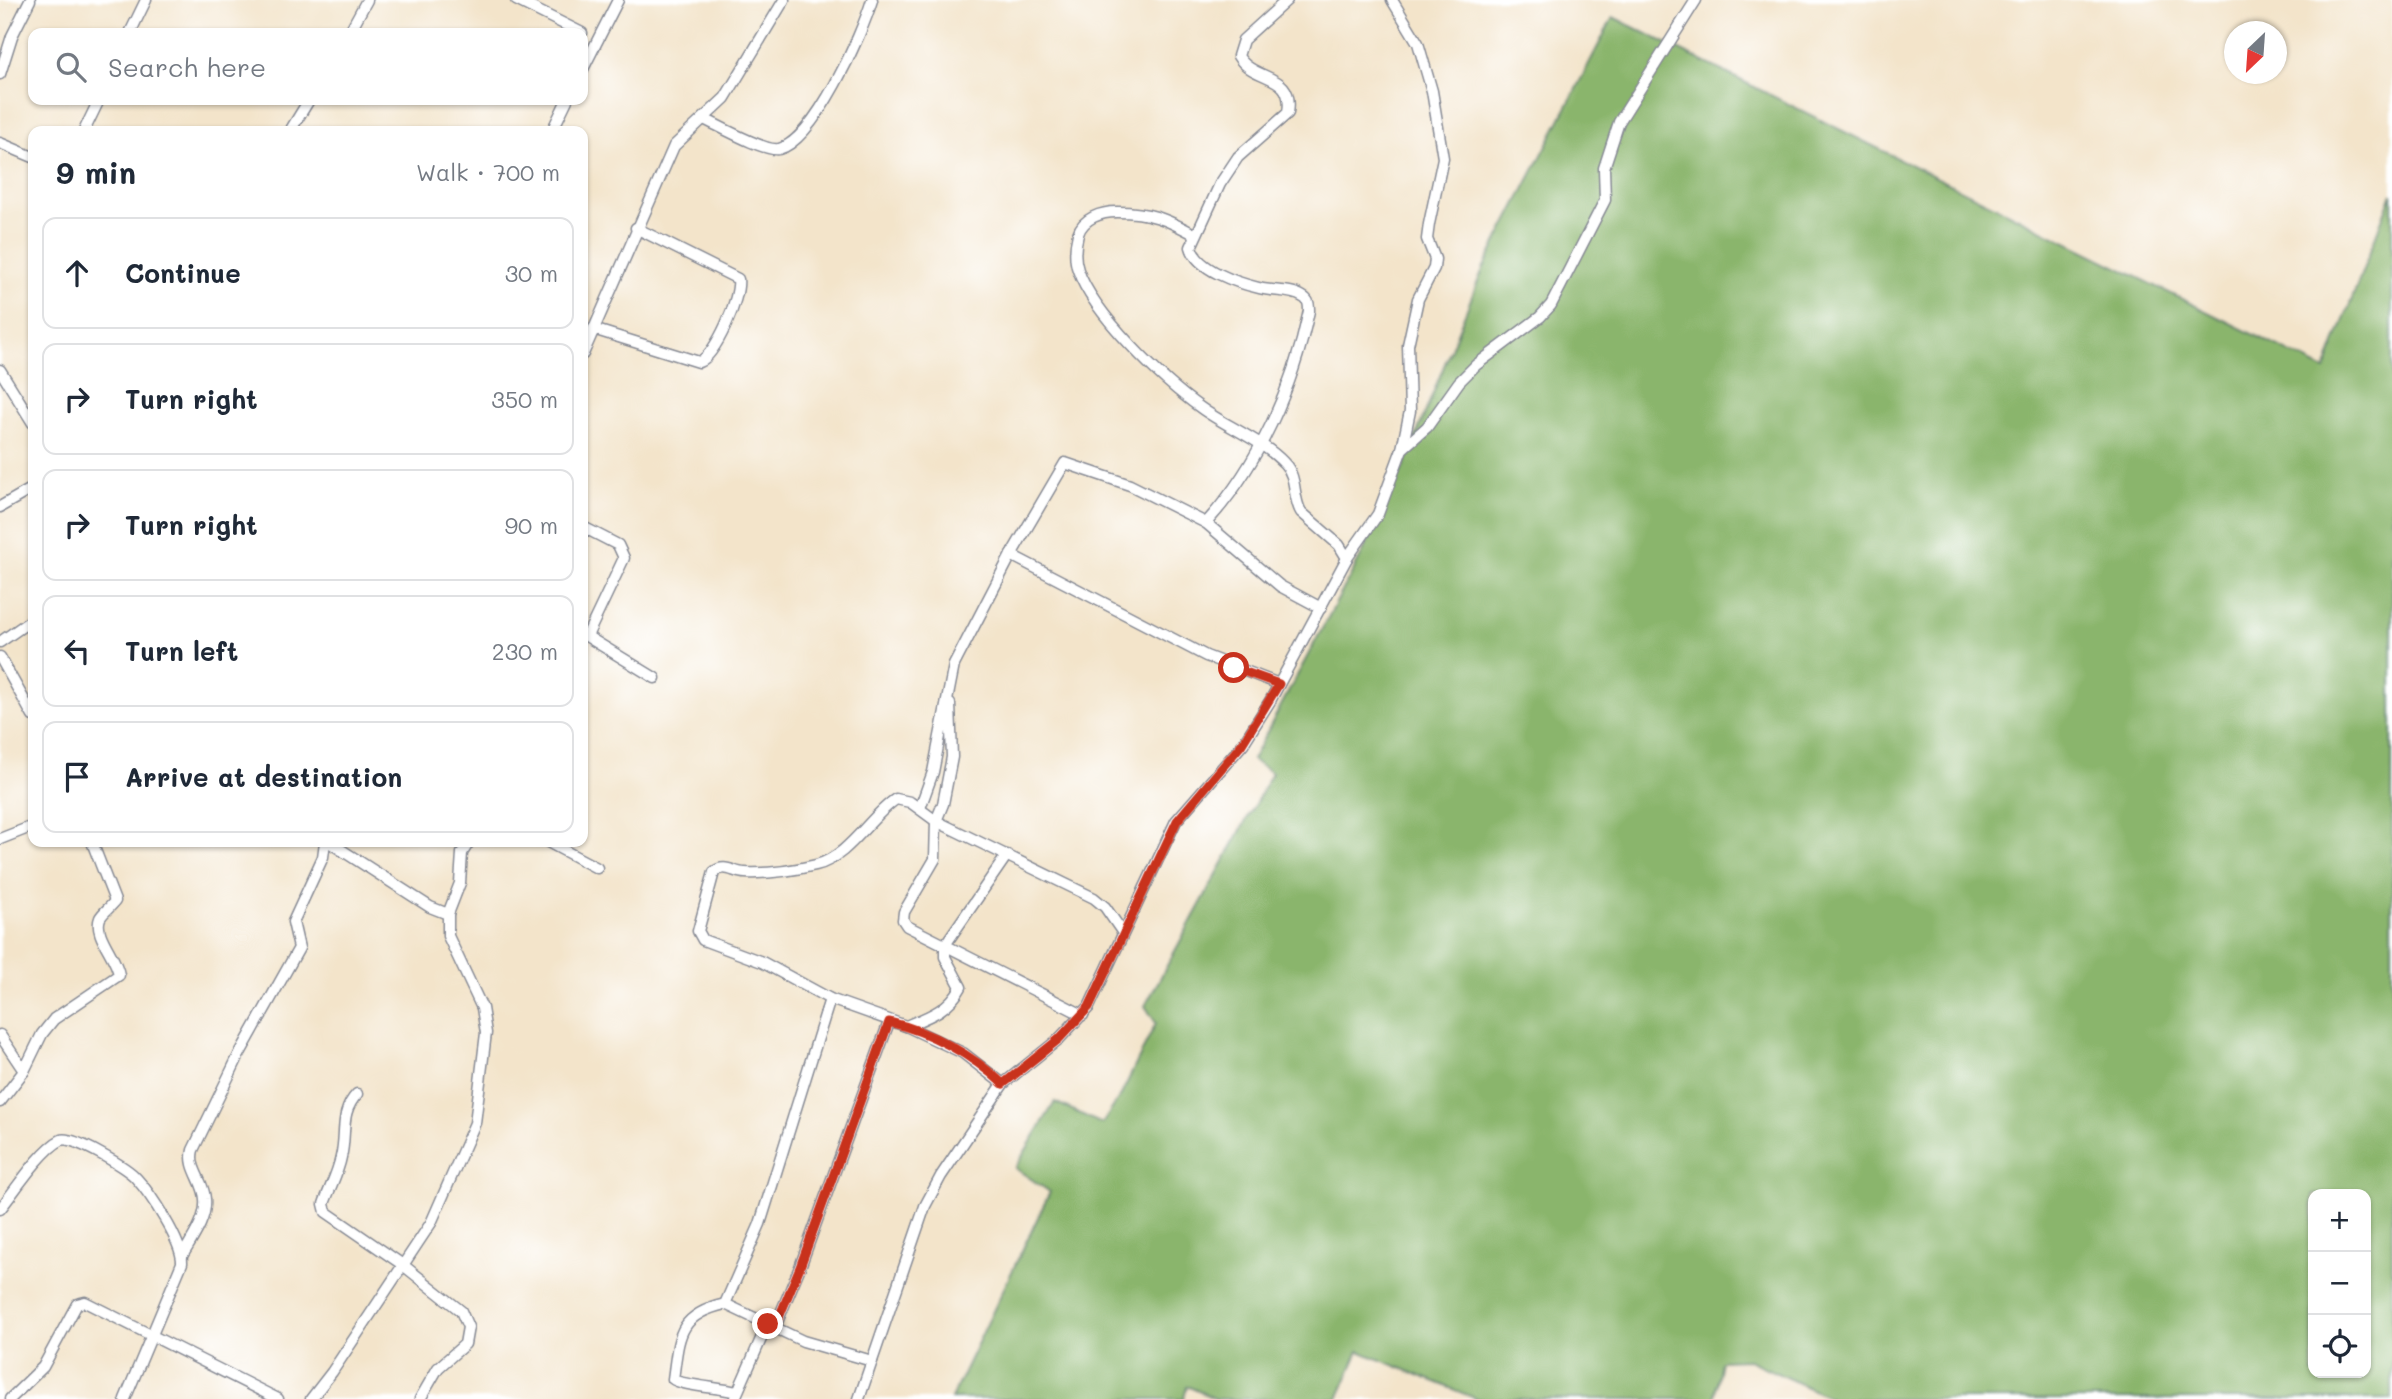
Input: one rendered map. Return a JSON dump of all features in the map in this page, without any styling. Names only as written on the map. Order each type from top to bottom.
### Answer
[{"type":"street","points":[[0,74],[12,36],[30,0]]},
{"type":"street","points":[[132,28],[146,0]]},
{"type":"street","points":[[352,28],[367,0]]},
{"type":"street","points":[[516,0],[570,28]]},
{"type":"street","points":[[588,59],[618,0]]},
{"type":"street","points":[[588,342],[674,146],[725,98],[784,0]]},
{"type":"street","points":[[704,118],[769,149],[785,146],[817,115],[834,90],[872,0]]},
{"type":"street","points":[[1206,523],[1232,492],[1259,446],[1287,387],[1303,339],[1309,303],[1294,293],[1242,283],[1203,265],[1194,258],[1191,247],[1220,184],[1238,157],[1288,113],[1287,92],[1282,85],[1247,68],[1238,56],[1243,40],[1287,0]]},
{"type":"street","points":[[859,1399],[925,1206],[941,1176],[1003,1084],[1059,1039],[1083,1015],[1099,992],[1123,933],[1177,821],[1242,744],[1279,684],[1347,558],[1378,514],[1402,450],[1410,411],[1408,345],[1418,299],[1434,268],[1435,259],[1427,239],[1443,158],[1432,91],[1418,43],[1392,0]]},
{"type":"street","points":[[1402,450],[1427,427],[1459,382],[1476,365],[1541,317],[1551,306],[1605,200],[1604,168],[1619,122],[1696,0]]},
{"type":"street","points":[[588,37],[597,41]]},
{"type":"street","points":[[86,126],[97,105]]},
{"type":"street","points":[[293,126],[306,105]]},
{"type":"street","points":[[555,126],[565,105]]},
{"type":"street","points":[[0,143],[28,155]]},
{"type":"street","points":[[1196,235],[1157,214],[1108,212],[1093,217],[1080,229],[1075,252],[1078,270],[1092,298],[1120,334],[1200,408],[1289,469],[1301,512],[1339,545],[1347,558]]},
{"type":"street","points":[[593,329],[699,362],[707,359],[715,349],[738,292],[738,279],[636,228]]},
{"type":"street","points":[[0,370],[28,416]]},
{"type":"street","points":[[920,808],[933,772],[954,665],[1011,555],[1065,463],[1130,485],[1206,523],[1280,586],[1321,608]]},
{"type":"street","points":[[0,507],[28,491]]},
{"type":"street","points":[[588,530],[618,545],[624,558],[588,629]]},
{"type":"street","points":[[1011,555],[1206,656],[1279,684]]},
{"type":"street","points":[[0,642],[28,622]]},
{"type":"street","points":[[588,637],[655,678]]},
{"type":"street","points":[[0,657],[28,707]]},
{"type":"street","points":[[948,695],[952,757],[936,821],[935,859],[904,912],[903,920],[906,926],[1083,1015]]},
{"type":"street","points":[[1003,1084],[962,1053],[906,1026],[830,999],[762,962],[703,940],[698,936],[715,872],[726,868],[743,874],[819,865],[834,858],[896,799],[920,808],[936,821],[1094,898],[1105,907],[1123,933]]},
{"type":"street","points":[[0,839],[28,829]]},
{"type":"street","points":[[0,1102],[24,1072],[42,1034],[54,1019],[119,975],[118,967],[99,928],[101,916],[115,901],[94,847]]},
{"type":"street","points":[[125,1399],[152,1338],[182,1256],[200,1225],[206,1201],[192,1164],[193,1150],[239,1055],[299,948],[293,922],[326,847]]},
{"type":"street","points":[[335,847],[430,907],[448,914]]},
{"type":"street","points":[[310,1399],[332,1373],[431,1223],[475,1124],[486,1032],[482,1008],[447,936],[448,914],[460,883],[462,853],[466,847]]},
{"type":"street","points":[[557,847],[597,868]]},
{"type":"street","points":[[906,1026],[939,1013],[961,988],[945,957],[945,945],[1007,855]]},
{"type":"street","points":[[724,1304],[760,1224],[830,999]]},
{"type":"street","points":[[872,1361],[803,1341],[772,1325],[724,1304],[712,1307],[685,1324],[680,1332],[673,1379],[678,1383],[719,1387],[736,1396],[772,1325],[800,1267],[889,1022]]},
{"type":"street","points":[[0,1035],[24,1072]]},
{"type":"street","points":[[358,1094],[348,1106],[343,1123],[341,1156],[324,1205],[332,1218],[403,1265],[461,1311],[468,1327],[465,1344],[438,1368],[420,1399]]},
{"type":"street","points":[[0,1209],[47,1152],[61,1140],[80,1142],[135,1177],[161,1214],[182,1256]]},
{"type":"street","points":[[10,1399],[43,1367],[77,1304],[85,1302],[278,1399]]},
{"type":"green space","points":[[1613,17],[2325,370],[2392,193],[2392,1399],[1832,1399],[1749,1360],[1721,1361],[1714,1399],[1477,1399],[1359,1351],[1338,1399],[1216,1399],[1187,1386],[1184,1399],[951,1399],[1050,1192],[1015,1168],[1055,1102],[1102,1124],[1121,1095],[1156,1023],[1145,1006],[1272,773],[1252,760],[1362,554],[1403,468],[1483,269]]},
{"type":"route","points":[[768,1324],[775,1327],[800,1267],[889,1022],[906,1026],[962,1053],[988,1070],[1003,1084],[1059,1039],[1089,1007],[1099,992],[1123,933],[1177,821],[1242,744],[1279,684],[1234,668]]}]
